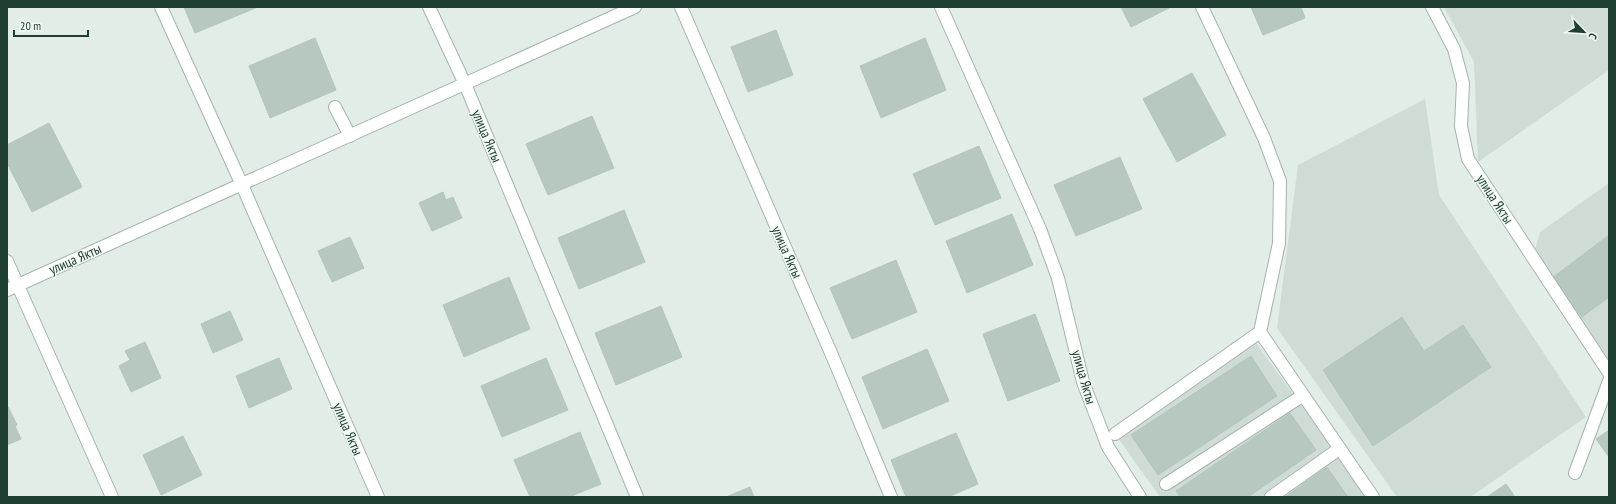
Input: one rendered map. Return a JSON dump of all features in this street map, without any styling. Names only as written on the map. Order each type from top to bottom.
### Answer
[{"type":"street","name":"улица Якты","points":[[161,7],[242,185],[378,497]]},
{"type":"street","points":[[429,7],[465,84]]},
{"type":"street","name":"улица Якты","points":[[12,288],[635,7]]},
{"type":"street","name":"улица Якты","points":[[681,7],[834,360],[891,497]]},
{"type":"street","name":"улица Якты","points":[[941,7],[1042,236],[1058,278],[1083,382],[1108,447],[1140,497]]},
{"type":"street","points":[[1115,434],[1260,332],[1279,243],[1280,181],[1264,138],[1202,7]]},
{"type":"street","name":"улица Якты","points":[[1432,7],[1454,49],[1463,83],[1461,126],[1468,159],[1609,372]]},
{"type":"street","name":"улица Якты","points":[[465,84],[637,497]]},
{"type":"street","points":[[335,107],[350,136]]},
{"type":"street","points":[[7,261],[12,288],[112,497]]},
{"type":"street","points":[[1260,332],[1302,396],[1373,497]]},
{"type":"street","points":[[1575,473],[1609,381]]},
{"type":"street","points":[[1166,484],[1302,396]]},
{"type":"street","points":[[1271,497],[1339,449]]},
{"type":"shaded area","points":[[1444,7],[1609,7],[1609,70],[1478,162],[1474,62]]},
{"type":"shaded area","points":[[1425,99],[1439,195],[1586,417],[1470,497],[1397,497],[1277,328],[1298,165]]},
{"type":"shaded area","points":[[1609,183],[1609,365],[1532,260],[1540,232]]},
{"type":"shaded area","points":[[1251,336],[1368,497],[1160,497],[1115,434]]},
{"type":"building","points":[[184,7],[258,7],[195,33]]},
{"type":"building","points":[[1121,7],[1169,7],[1169,8],[1131,27]]},
{"type":"building","points":[[1251,7],[1301,7],[1305,18],[1263,35]]},
{"type":"building","points":[[776,30],[793,75],[748,92],[731,47]]},
{"type":"building","points":[[315,38],[336,90],[270,118],[249,66]]},
{"type":"building","points":[[925,38],[946,90],[881,118],[860,66]]},
{"type":"building","points":[[1192,73],[1226,135],[1177,162],[1143,99]]},
{"type":"building","points":[[592,116],[614,168],[548,195],[526,144]]},
{"type":"building","points":[[49,123],[82,187],[32,212],[7,163],[7,145]]},
{"type":"building","points":[[979,146],[1001,198],[935,225],[913,174]]},
{"type":"building","points":[[1120,157],[1142,209],[1076,236],[1054,185]]},
{"type":"building","points":[[443,192],[446,200],[453,197],[462,218],[432,231],[419,203]]},
{"type":"building","points":[[624,210],[645,262],[579,289],[558,238]]},
{"type":"building","points":[[1012,214],[1033,265],[967,293],[946,241]]},
{"type":"building","points":[[1609,235],[1609,297],[1582,317],[1552,278]]},
{"type":"building","points":[[350,237],[364,268],[332,282],[318,251]]},
{"type":"building","points":[[896,260],[917,312],[852,339],[830,288]]},
{"type":"building","points":[[509,277],[530,329],[464,357],[443,305]]},
{"type":"building","points":[[661,306],[682,357],[616,385],[595,333]]},
{"type":"building","points":[[230,311],[243,340],[213,353],[201,324]]},
{"type":"building","points":[[1035,314],[1060,381],[1008,401],[983,334]]},
{"type":"building","points":[[1402,317],[1424,351],[1463,325],[1491,367],[1373,446],[1323,370]]},
{"type":"building","points":[[145,342],[161,378],[131,392],[119,366],[130,360],[125,351]]},
{"type":"building","points":[[927,349],[949,401],[883,429],[862,377]]},
{"type":"building","points":[[1251,356],[1277,396],[1158,475],[1131,435]]},
{"type":"building","points":[[279,358],[292,389],[249,408],[236,376]]},
{"type":"building","points":[[546,358],[568,410],[502,437],[481,386]]},
{"type":"building","points":[[7,405],[17,425],[15,426],[21,439],[7,445]]},
{"type":"building","points":[[1290,413],[1316,450],[1248,497],[1180,497],[1176,491]]},
{"type":"building","points":[[1609,430],[1609,457],[1596,439]]},
{"type":"building","points":[[580,432],[601,484],[569,497],[530,497],[514,460]]},
{"type":"building","points":[[956,433],[978,484],[948,497],[906,497],[891,460]]},
{"type":"building","points":[[183,436],[202,475],[161,495],[143,455]]},
{"type":"building","points":[[1327,467],[1348,497],[1285,497]]},
{"type":"building","points":[[1506,484],[1515,497],[1487,497]]},
{"type":"building","points":[[750,487],[754,497],[726,497]]}]
